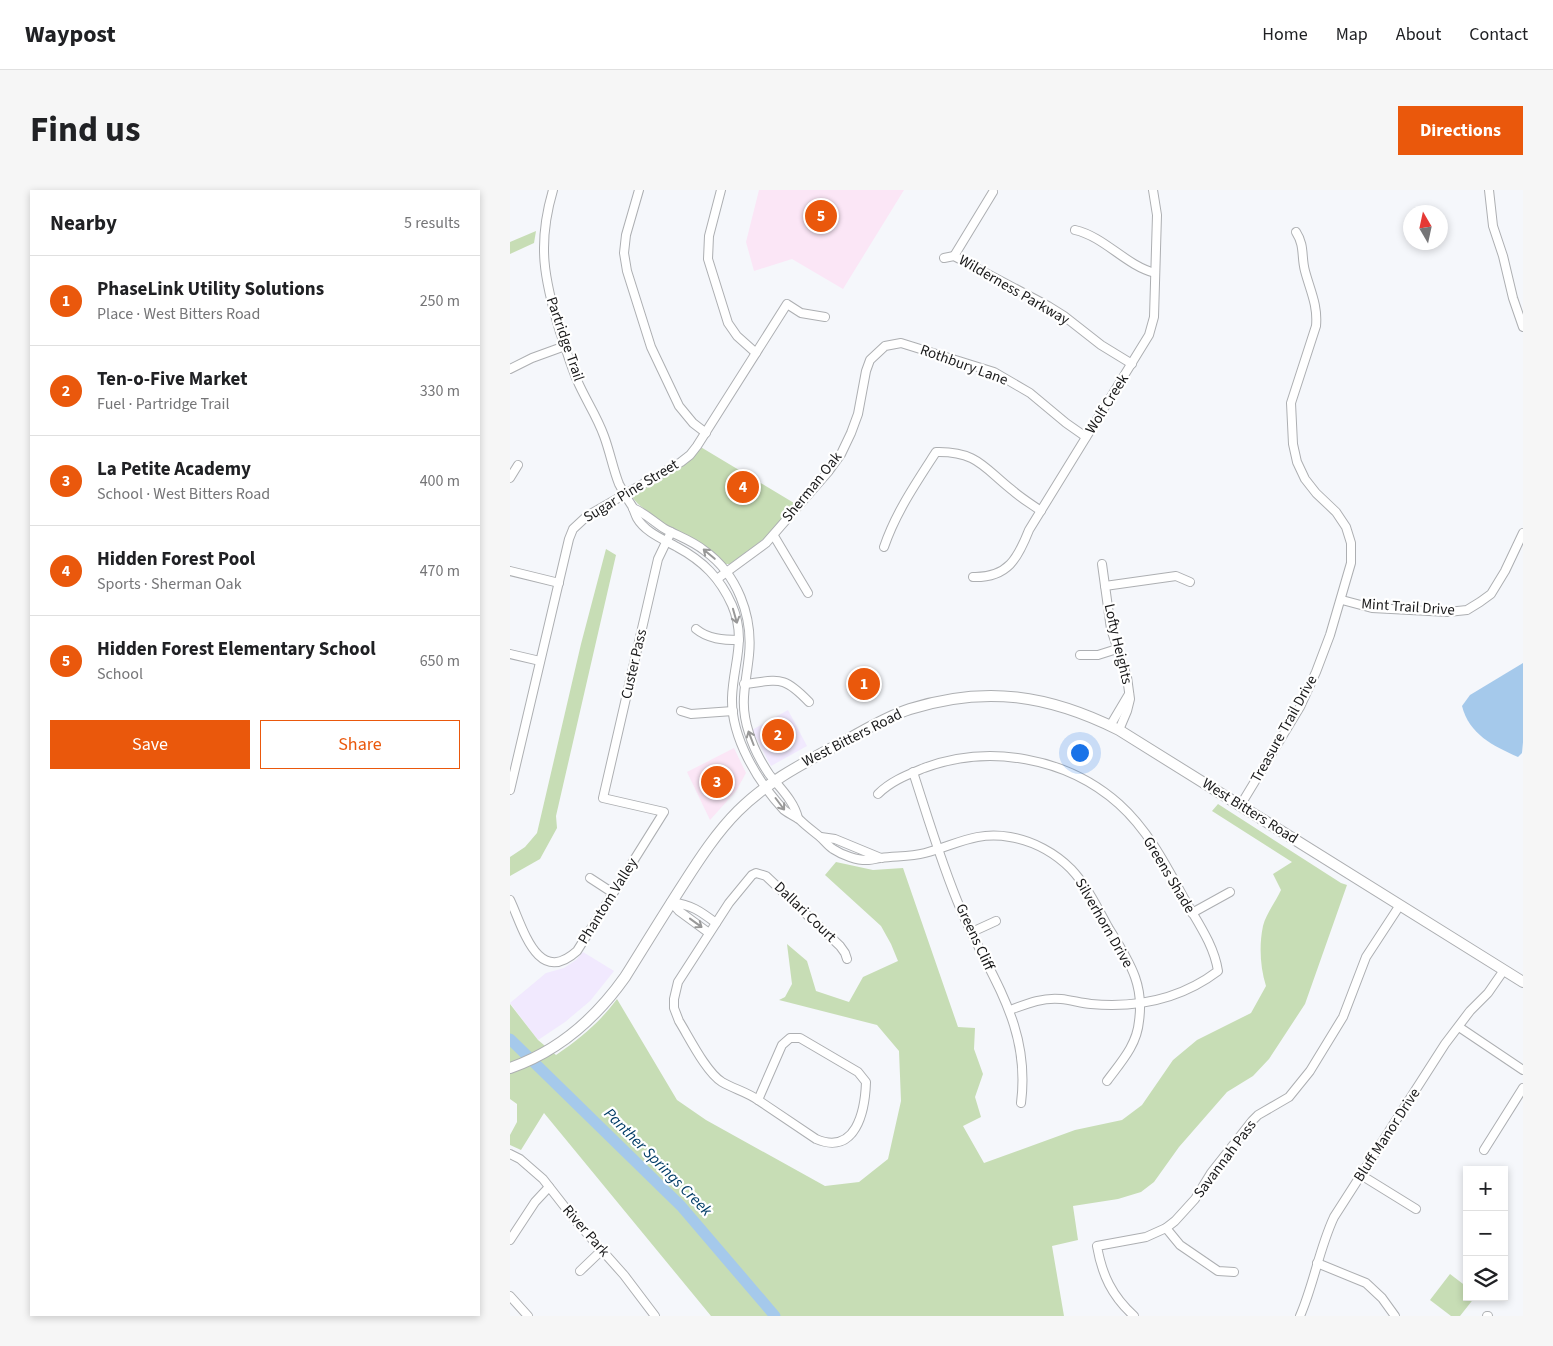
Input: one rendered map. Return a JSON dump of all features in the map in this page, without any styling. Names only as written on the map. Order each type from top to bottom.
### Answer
[{"type":"main road","name":"West Bitters Road","points":[[510,1068],[541,1055],[579,1029],[610,998],[695,864],[737,812],[770,784],[788,771],[892,717],[909,710],[960,698],[990,696],[1039,701],[1067,707],[1092,716],[1523,982]]},
{"type":"street","name":"Partridge Trail","points":[[553,190],[544,232],[544,268],[551,302],[577,381],[591,405],[605,437],[618,482],[637,518],[647,528],[696,558],[710,570],[733,608],[738,626],[739,655],[732,696],[732,710],[744,752],[758,777],[770,784]]},
{"type":"street","points":[[639,190],[626,235],[624,253],[626,271],[651,347],[679,406],[685,416],[706,433]]},
{"type":"street","points":[[721,190],[709,236],[708,259],[728,323],[737,336],[756,354]]},
{"type":"street","name":"Wolf Creek","points":[[974,577],[991,576],[1011,565],[1041,511],[1152,330],[1157,206],[1153,190]]},
{"type":"street","points":[[1489,190],[1493,226],[1504,256],[1513,298],[1523,327]]},
{"type":"street","points":[[954,256],[993,192]]},
{"type":"street","points":[[1075,230],[1087,234],[1136,266],[1155,273]]},
{"type":"street","name":"Treasure Trail Drive","points":[[1240,806],[1300,706],[1324,651],[1342,600],[1352,557],[1352,542],[1348,533],[1336,512],[1316,493],[1305,479],[1297,462],[1292,444],[1291,404],[1316,326],[1314,296],[1304,269],[1303,247],[1296,232]]},
{"type":"street","name":"Wilderness Parkway","points":[[944,258],[954,256],[1048,306],[1101,345],[1132,364]]},
{"type":"street","name":"Sugar Pine Street","points":[[510,790],[569,539],[573,529],[586,516],[690,455],[706,433],[787,304],[801,313],[825,317]]},
{"type":"street","name":"Rothbury Lane","points":[[885,346],[901,343],[994,372],[1030,393],[1086,437]]},
{"type":"street","points":[[510,369],[532,358],[565,346]]},
{"type":"street","name":"Sherman Oak","points":[[717,579],[774,536],[841,454],[858,414],[866,371],[870,360],[885,346]]},
{"type":"street","points":[[884,547],[892,524],[936,452],[960,453],[980,462],[1012,490],[1041,511]]},
{"type":"street","points":[[510,478],[518,465]]},
{"type":"street","name":"Partridge Trail","points":[[633,508],[643,512],[671,532],[706,552],[726,572],[736,588],[746,613],[750,640],[744,684],[743,710],[748,733],[770,784]]},
{"type":"street","name":"Custer Pass","points":[[664,812],[603,798],[658,559],[671,532]]},
{"type":"street","name":"Mint Trail Drive","points":[[1342,600],[1372,608],[1448,612],[1467,610],[1491,594],[1505,572],[1523,533]]},
{"type":"street","points":[[774,536],[808,594]]},
{"type":"street","name":"Lofty Heights","points":[[1102,564],[1111,629],[1127,677],[1129,694],[1126,705],[1114,728]]},
{"type":"street","points":[[510,571],[559,582]]},
{"type":"street","points":[[1106,586],[1176,576],[1190,582]]},
{"type":"street","points":[[696,629],[705,636],[739,640]]},
{"type":"street","points":[[1080,655],[1098,655],[1117,649]]},
{"type":"street","points":[[510,654],[540,661]]},
{"type":"street","points":[[739,655],[749,656]]},
{"type":"street","points":[[744,684],[782,681],[790,684],[810,702]]},
{"type":"street","points":[[681,711],[691,714],[732,710]]},
{"type":"street","name":"Greens Shade","points":[[878,794],[888,785],[913,772],[949,760],[998,756],[1038,761],[1069,771],[1094,784],[1119,804],[1155,846],[1212,949],[1218,971],[1184,992],[1140,1004]]},
{"type":"street","name":"Greens Cliff","points":[[913,772],[938,849],[961,910],[1010,1010],[1018,1033],[1023,1060],[1021,1103]]},
{"type":"street","name":"Silverhorn Drive","points":[[770,784],[795,808],[798,818],[807,828],[821,838],[831,849],[867,861],[912,856],[968,838],[982,836],[1010,837],[1034,844],[1058,858],[1083,882],[1135,978],[1140,1004],[1139,1022],[1135,1039],[1132,1047],[1107,1081]]},
{"type":"street","name":"Phantom Valley","points":[[510,900],[531,948],[538,956],[556,963],[564,961],[577,951],[664,812]]},
{"type":"street","name":"Silverhorn Drive","points":[[821,838],[835,839],[881,858]]},
{"type":"street","points":[[849,856],[853,846]]},
{"type":"street","name":"Dallari Court","points":[[716,923],[729,903],[752,875],[756,873],[766,876],[820,927],[840,946],[847,959]]},
{"type":"street","points":[[590,878],[613,893]]},
{"type":"street","points":[[1192,913],[1230,892]]},
{"type":"street","points":[[671,902],[687,904],[716,923],[678,982],[674,999],[675,1012],[679,1021],[713,1074],[723,1082],[740,1089],[758,1100],[816,1139],[833,1143],[849,1137],[859,1124],[866,1082],[858,1072],[800,1038],[790,1038],[782,1046],[758,1100]]},
{"type":"street","points":[[671,902],[679,911],[710,933]]},
{"type":"street","name":"Savannah Pass","points":[[1134,1316],[1117,1299],[1110,1288],[1101,1267],[1097,1246],[1136,1240],[1166,1228],[1189,1207],[1211,1173],[1252,1121],[1258,1115],[1289,1097],[1310,1071],[1344,1017],[1366,957],[1400,905]]},
{"type":"street","points":[[972,932],[996,921]]},
{"type":"street","name":"Bluff Manor Drive","points":[[1300,1316],[1312,1285],[1325,1236],[1334,1217],[1445,1044],[1470,1011],[1488,993],[1504,970]]},
{"type":"street","points":[[1010,1010],[1031,1002],[1052,998],[1090,1004],[1140,1004]]},
{"type":"street","points":[[1459,1027],[1523,1070]]},
{"type":"street","points":[[1484,1150],[1523,1088]]},
{"type":"street","name":"River Park","points":[[510,1154],[520,1159],[536,1172],[634,1287],[654,1316]]},
{"type":"street","points":[[1361,1175],[1416,1209]]},
{"type":"street","points":[[510,1240],[535,1202],[549,1187]]},
{"type":"street","points":[[1166,1228],[1180,1245],[1218,1271],[1234,1272]]},
{"type":"street","points":[[580,1271],[602,1250]]},
{"type":"street","points":[[1317,1263],[1366,1283],[1382,1298],[1395,1316]]},
{"type":"street","points":[[510,1296],[528,1316]]},
{"type":"shaded area","points":[[759,190],[904,190],[843,289],[792,259],[754,271],[746,242]]},
{"type":"shaded area","points":[[788,710],[807,746],[771,766],[752,730]]},
{"type":"shaded area","points":[[734,748],[746,773],[736,791],[710,820],[687,772]]},
{"type":"shaded area","points":[[583,952],[614,971],[590,1001],[565,1022],[538,1040],[510,1003],[546,973],[564,968],[576,960]]},
{"type":"green space","points":[[536,231],[534,243],[510,254],[510,242]]},
{"type":"green space","points":[[699,446],[794,503],[769,535],[730,564],[724,564],[696,540],[670,528],[638,504],[631,496],[631,494]]},
{"type":"green space","points":[[606,549],[616,555],[556,816],[557,828],[540,859],[510,876],[510,857],[525,847],[537,833],[581,644]]},
{"type":"green space","points":[[1218,804],[1347,885],[1305,1004],[1269,1059],[1253,1076],[1227,1092],[1179,1147],[1154,1182],[1141,1192],[1118,1199],[1073,1206],[1078,1240],[1052,1246],[1064,1316],[711,1316],[544,1113],[521,1150],[510,1145],[510,1135],[517,1122],[517,1104],[510,1099],[510,1004],[538,1040],[556,1055],[589,1030],[617,999],[677,1100],[706,1120],[825,1186],[859,1182],[888,1159],[901,1101],[899,1051],[877,1025],[779,1000],[785,997],[792,984],[787,944],[807,961],[816,991],[849,1002],[863,977],[898,961],[881,926],[825,875],[836,862],[873,870],[903,868],[958,1027],[975,1028],[974,1049],[983,1074],[975,1097],[981,1117],[963,1126],[984,1163],[1075,1130],[1122,1120],[1142,1105],[1173,1060],[1197,1040],[1251,1013],[1266,986],[1261,964],[1263,926],[1281,890],[1273,874],[1292,862],[1212,811]]},
{"type":"green space","points":[[1450,1274],[1463,1284],[1463,1301],[1472,1301],[1460,1316],[1451,1316],[1430,1300]]},
{"type":"water","points":[[740,482],[758,493],[752,503],[741,495],[737,501],[730,496]]},
{"type":"water","points":[[1523,663],[1523,742],[1522,753],[1518,757],[1491,743],[1476,732],[1465,716],[1462,706],[1470,695]]},
{"type":"waterway","name":"Panther Springs Creek","points":[[510,1039],[681,1206],[775,1316]]},
{"type":"place","name":"Hidden Forest Elementary School","points":[[821,216]]},
{"type":"place","name":"Hidden Forest Pool","points":[[743,487]]},
{"type":"place","name":"PhaseLink Utility Solutions","points":[[864,684]]},
{"type":"place","name":"Ten-o-Five Market","points":[[778,735]]},
{"type":"place","name":"La Petite Academy","points":[[717,782]]}]
